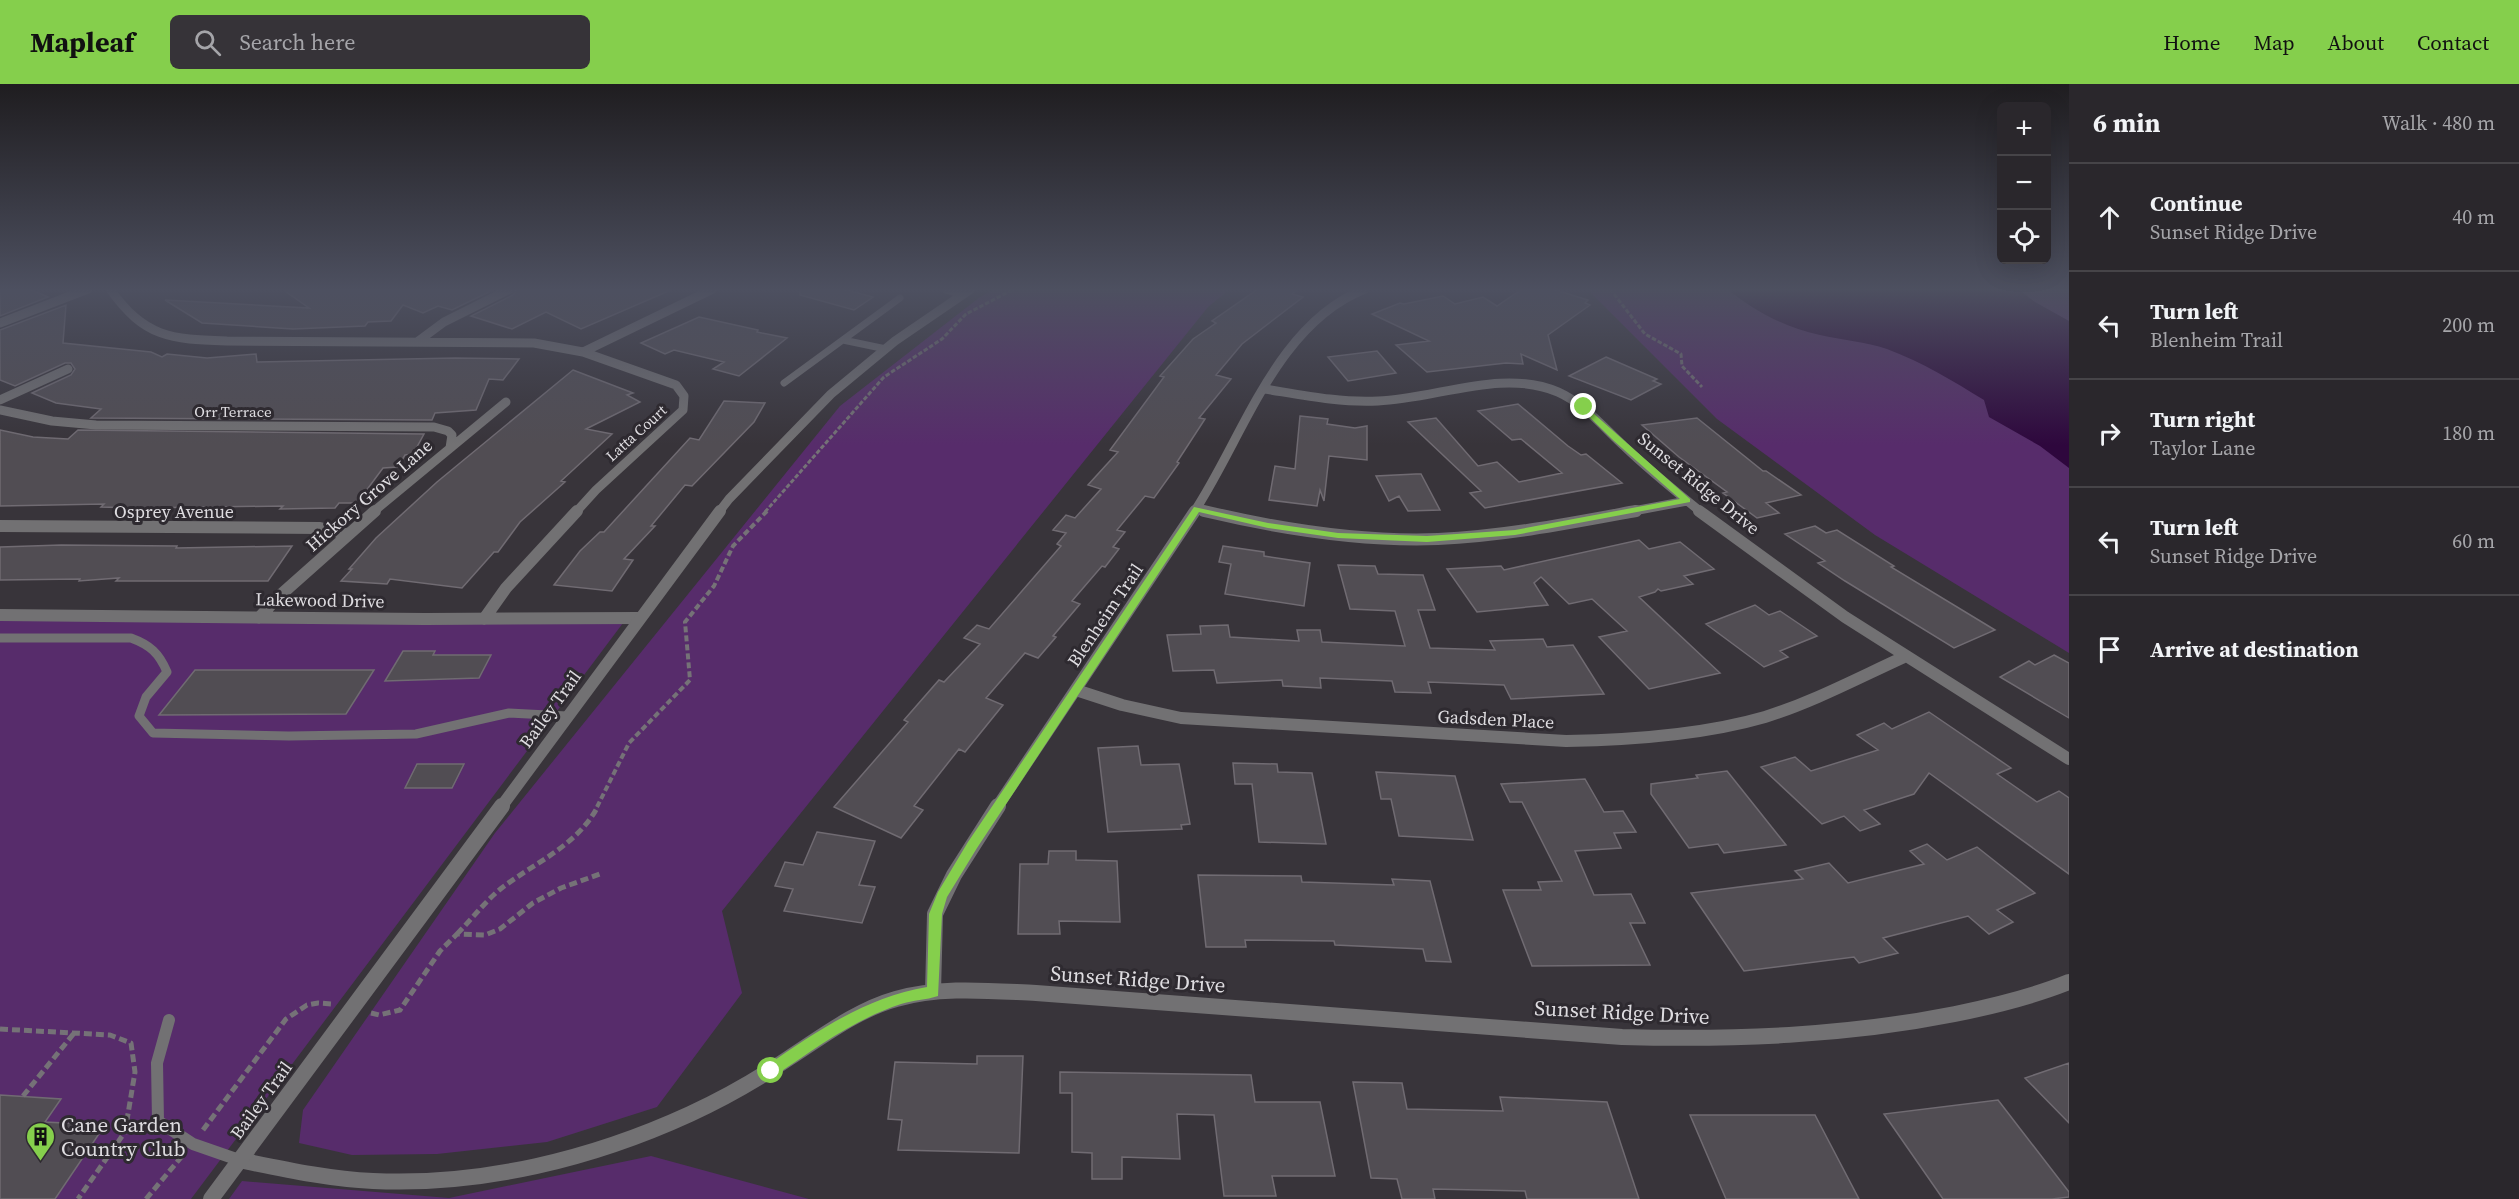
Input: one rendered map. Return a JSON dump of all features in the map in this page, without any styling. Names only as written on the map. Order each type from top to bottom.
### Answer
[{"type":"street","name":"Latta Court","points":[[233,341],[534,343],[584,352],[676,385],[684,393],[683,410],[596,490],[507,588],[484,619]]},
{"type":"street","points":[[584,352],[605,341]]},
{"type":"street","name":"Bailey Trail","points":[[210,1199],[639,618],[736,491],[831,394],[897,341]]},
{"type":"street","name":"Blenheim Trail","points":[[933,992],[935,914],[942,896],[973,845],[1197,509],[1274,371],[1298,341]]},
{"type":"street","points":[[0,400],[68,369]]},
{"type":"street","name":"Sunset Ridge Drive","points":[[1265,389],[1357,402],[1414,398],[1497,384],[1531,385],[1561,393],[1584,407],[1617,440],[1687,501],[1808,592],[1904,657],[2069,759]]},
{"type":"street","name":"Hickory Grove Lane","points":[[259,618],[276,599],[348,534],[506,402]]},
{"type":"street","name":"Orr Terrace","points":[[0,410],[52,421],[96,425],[434,428],[448,431],[452,435],[450,448]]},
{"type":"street","points":[[1197,509],[1268,525],[1338,536],[1427,539],[1515,532],[1687,501]]},
{"type":"street","name":"Osprey Avenue","points":[[0,526],[320,528],[348,534]]},
{"type":"street","name":"Lakewood Drive","points":[[0,615],[639,618]]},
{"type":"street","name":"Gadsden Place","points":[[1076,690],[1122,705],[1181,718],[1566,741],[1622,740],[1714,728],[1764,717],[1802,704],[1904,657]]},
{"type":"street","name":"Sunset Ridge Drive","points":[[239,1160],[319,1175],[376,1181],[433,1179],[500,1172],[572,1157],[640,1136],[687,1116],[771,1071],[837,1026],[903,997],[933,992],[1003,991],[1622,1037],[1708,1040],[1856,1032],[1932,1020],[1989,1007],[2069,982]]},
{"type":"lane","points":[[784,383],[842,341]]},
{"type":"lane","points":[[848,341],[886,349]]},
{"type":"lane","points":[[0,638],[131,638],[150,644],[160,657],[167,672],[146,697],[139,716],[153,733],[289,736],[416,734],[509,713],[567,716]]},
{"type":"lane","points":[[169,1020],[157,1064],[158,1121],[193,1144],[239,1160]]},
{"type":"path","points":[[457,934],[502,888],[563,848],[594,814],[630,743],[690,680],[685,622],[714,586],[733,546],[774,504],[884,377],[939,341]]},
{"type":"path","points":[[1658,341],[1681,354],[1682,366],[1702,387]]},
{"type":"path","points":[[0,1029],[75,1031],[111,1035],[131,1043],[135,1072],[125,1132],[78,1199]]},
{"type":"path","points":[[23,1096],[75,1031]]},
{"type":"shaded area","points":[[923,341],[1181,341],[722,911],[742,993],[657,1107],[547,1142],[437,1154],[352,1155],[299,1143],[303,1110],[495,833],[840,406]]},
{"type":"shaded area","points":[[1639,341],[2069,341],[2069,653],[1875,535],[1717,419]]},
{"type":"shaded area","points":[[1852,341],[2069,341],[2069,468],[2040,446],[1989,417],[1984,400],[1900,354]]},
{"type":"shaded area","points":[[0,614],[626,619],[191,1199],[0,1199]]},
{"type":"shaded area","points":[[651,1156],[809,1199],[229,1199],[242,1181],[449,1198]]},
{"type":"building","points":[[0,341],[63,341],[63,343],[151,352],[162,357],[167,354],[207,358],[256,354],[257,362],[519,359],[503,380],[489,379],[476,410],[435,413],[432,420],[91,418],[101,409],[56,403],[32,393],[71,375],[75,369],[71,363],[65,363],[15,386],[0,380]]},
{"type":"building","points":[[645,341],[783,341],[739,376],[713,369],[724,362],[674,350],[665,354],[641,343]]},
{"type":"building","points":[[1191,341],[1246,341],[1216,375],[1231,379],[1199,418],[1205,419],[1177,462],[1179,463],[1154,498],[1145,496],[1117,530],[1125,532],[1113,547],[1119,549],[1072,601],[1080,604],[1053,636],[1056,637],[1038,658],[1025,653],[986,698],[1003,705],[965,752],[959,749],[914,806],[923,810],[901,838],[834,807],[908,722],[904,720],[939,680],[944,682],[980,644],[964,638],[977,625],[989,629],[1061,546],[1057,544],[1066,533],[1053,530],[1066,515],[1075,518],[1101,489],[1088,485],[1118,452],[1110,450],[1164,377],[1160,376]]},
{"type":"building","points":[[1429,341],[1550,341],[1557,370],[1521,354],[1523,364],[1506,363],[1427,372],[1396,345]]},
{"type":"building","points":[[1377,351],[1396,373],[1348,381],[1328,357]]},
{"type":"building","points":[[1606,357],[1657,379],[1653,381],[1661,384],[1631,400],[1569,376]]},
{"type":"building","points":[[573,370],[633,393],[627,395],[640,402],[586,429],[612,434],[561,481],[565,482],[520,522],[498,552],[494,552],[462,588],[390,579],[387,584],[341,581],[376,538],[437,482]]},
{"type":"building","points":[[724,401],[765,403],[754,422],[692,486],[685,485],[651,526],[655,526],[624,559],[633,560],[612,591],[554,585],[580,551],[600,532],[604,532],[690,438],[699,440]]},
{"type":"building","points":[[1518,404],[1568,446],[1581,455],[1586,454],[1622,483],[1485,508],[1470,493],[1481,491],[1408,422],[1436,418],[1478,466],[1497,462],[1519,482],[1562,473],[1521,439],[1512,440],[1478,411]]},
{"type":"building","points":[[1300,416],[1328,419],[1327,424],[1355,428],[1367,426],[1367,460],[1329,456],[1324,501],[1320,490],[1317,506],[1269,500],[1275,466],[1295,469]]},
{"type":"building","points":[[1697,418],[1763,471],[1801,495],[1766,503],[1779,513],[1757,518],[1723,493],[1727,492],[1679,457],[1642,425]]},
{"type":"building","points":[[0,430],[33,437],[68,439],[78,430],[424,434],[413,454],[405,455],[398,467],[383,468],[357,503],[339,503],[335,508],[280,509],[283,506],[138,508],[101,507],[104,504],[0,506]]},
{"type":"building","points":[[1421,474],[1440,510],[1408,511],[1399,496],[1389,501],[1376,476]]},
{"type":"building","points":[[1815,526],[1826,533],[1837,530],[1894,566],[1891,567],[1995,630],[1954,648],[1818,563],[1825,561],[1785,534]]},
{"type":"building","points":[[1639,540],[1649,549],[1680,542],[1714,569],[1684,576],[1693,584],[1661,591],[1658,589],[1639,597],[1720,673],[1649,689],[1599,637],[1627,631],[1592,599],[1569,604],[1541,577],[1534,583],[1548,605],[1477,612],[1447,569],[1501,566],[1504,570]]},
{"type":"building","points":[[177,546],[176,548],[292,546],[268,581],[116,581],[119,578],[79,581],[80,579],[0,580],[0,547]]},
{"type":"building","points":[[1223,546],[1264,552],[1264,556],[1310,563],[1304,606],[1225,594],[1231,564],[1219,562]]},
{"type":"building","points":[[1338,565],[1375,566],[1378,574],[1423,575],[1435,610],[1418,610],[1430,648],[1495,650],[1490,641],[1543,639],[1547,647],[1573,645],[1604,694],[1511,699],[1504,685],[1428,682],[1431,693],[1395,692],[1392,681],[1320,678],[1321,688],[1283,686],[1282,680],[1217,683],[1214,670],[1173,671],[1167,635],[1201,634],[1200,626],[1228,625],[1230,637],[1299,641],[1297,630],[1320,630],[1322,642],[1405,646],[1395,611],[1350,609]]},
{"type":"building","points":[[1755,605],[1769,615],[1780,611],[1817,636],[1780,651],[1788,657],[1764,667],[1706,624]]},
{"type":"building","points":[[403,651],[435,651],[433,655],[491,655],[479,678],[385,681]]},
{"type":"building","points":[[2054,655],[2069,663],[2069,718],[2000,677],[2029,661],[2035,665]]},
{"type":"building","points":[[195,670],[374,670],[346,714],[159,715]]},
{"type":"building","points":[[1929,712],[2011,768],[1997,774],[2037,802],[2059,791],[2069,798],[2069,874],[1929,773],[1914,794],[1864,810],[1880,824],[1860,831],[1844,816],[1822,824],[1761,767],[1795,757],[1811,771],[1878,750],[1857,735],[1884,723],[1892,729]]},
{"type":"building","points":[[1138,746],[1141,765],[1179,764],[1190,824],[1181,825],[1182,829],[1108,832],[1098,748]]},
{"type":"building","points":[[1233,763],[1277,764],[1278,772],[1312,773],[1326,844],[1259,842],[1252,784],[1235,784]]},
{"type":"building","points":[[417,764],[464,764],[452,788],[405,788]]},
{"type":"building","points":[[1727,771],[1786,845],[1724,853],[1718,844],[1689,848],[1651,794],[1651,784],[1698,778],[1696,775]]},
{"type":"building","points":[[1376,772],[1455,776],[1473,840],[1399,836],[1391,799],[1381,799]]},
{"type":"building","points":[[1585,779],[1604,812],[1623,811],[1636,832],[1614,833],[1621,848],[1575,851],[1594,895],[1631,894],[1645,923],[1630,923],[1650,965],[1532,966],[1503,890],[1541,890],[1538,882],[1562,881],[1522,802],[1510,802],[1501,784]]},
{"type":"building","points":[[817,832],[875,841],[859,885],[875,887],[862,923],[784,911],[793,889],[775,886],[785,862],[803,865]]},
{"type":"building","points":[[1927,844],[1947,860],[1977,847],[2035,893],[1997,910],[2013,922],[1989,934],[1968,916],[1883,938],[1898,953],[1859,963],[1854,957],[1744,971],[1691,893],[1803,879],[1795,871],[1829,863],[1848,883],[1924,864],[1910,851]]},
{"type":"building","points":[[1049,851],[1076,851],[1076,860],[1117,861],[1120,922],[1059,921],[1060,934],[1018,934],[1020,864],[1048,864]]},
{"type":"building","points":[[1198,875],[1301,876],[1302,882],[1394,885],[1392,879],[1430,881],[1451,962],[1426,961],[1423,949],[1335,945],[1334,941],[1245,940],[1246,947],[1206,947]]},
{"type":"building","points":[[977,1056],[1023,1056],[1019,1153],[898,1150],[902,1120],[888,1119],[895,1062],[977,1064]]},
{"type":"building","points":[[2069,1063],[2069,1123],[2025,1078]]},
{"type":"building","points":[[1060,1072],[1251,1075],[1255,1102],[1320,1102],[1335,1176],[1272,1176],[1276,1196],[1224,1196],[1214,1115],[1177,1114],[1180,1159],[1122,1157],[1122,1179],[1092,1179],[1092,1153],[1072,1152],[1072,1093],[1060,1093]]},
{"type":"building","points":[[1353,1082],[1402,1083],[1407,1109],[1503,1111],[1500,1097],[1607,1102],[1639,1199],[1527,1199],[1525,1191],[1433,1189],[1435,1199],[1402,1199],[1397,1179],[1371,1178]]},
{"type":"building","name":"Cane Garden Country Club","points":[[0,1095],[61,1099],[45,1122],[105,1125],[55,1199],[0,1199]]},
{"type":"building","points":[[1998,1100],[2069,1192],[2069,1197],[1943,1199],[1884,1114]]},
{"type":"building","points":[[1690,1115],[1815,1115],[1859,1199],[1726,1199]]},
{"type":"place","name":"Cane Garden Country Club","points":[[40,1162]]},
{"type":"route","points":[[771,1071],[837,1026],[873,1008],[903,997],[933,992],[935,914],[942,896],[973,845],[1197,509],[1234,519],[1338,536],[1427,539],[1515,532],[1687,501],[1617,440],[1584,407]]}]
